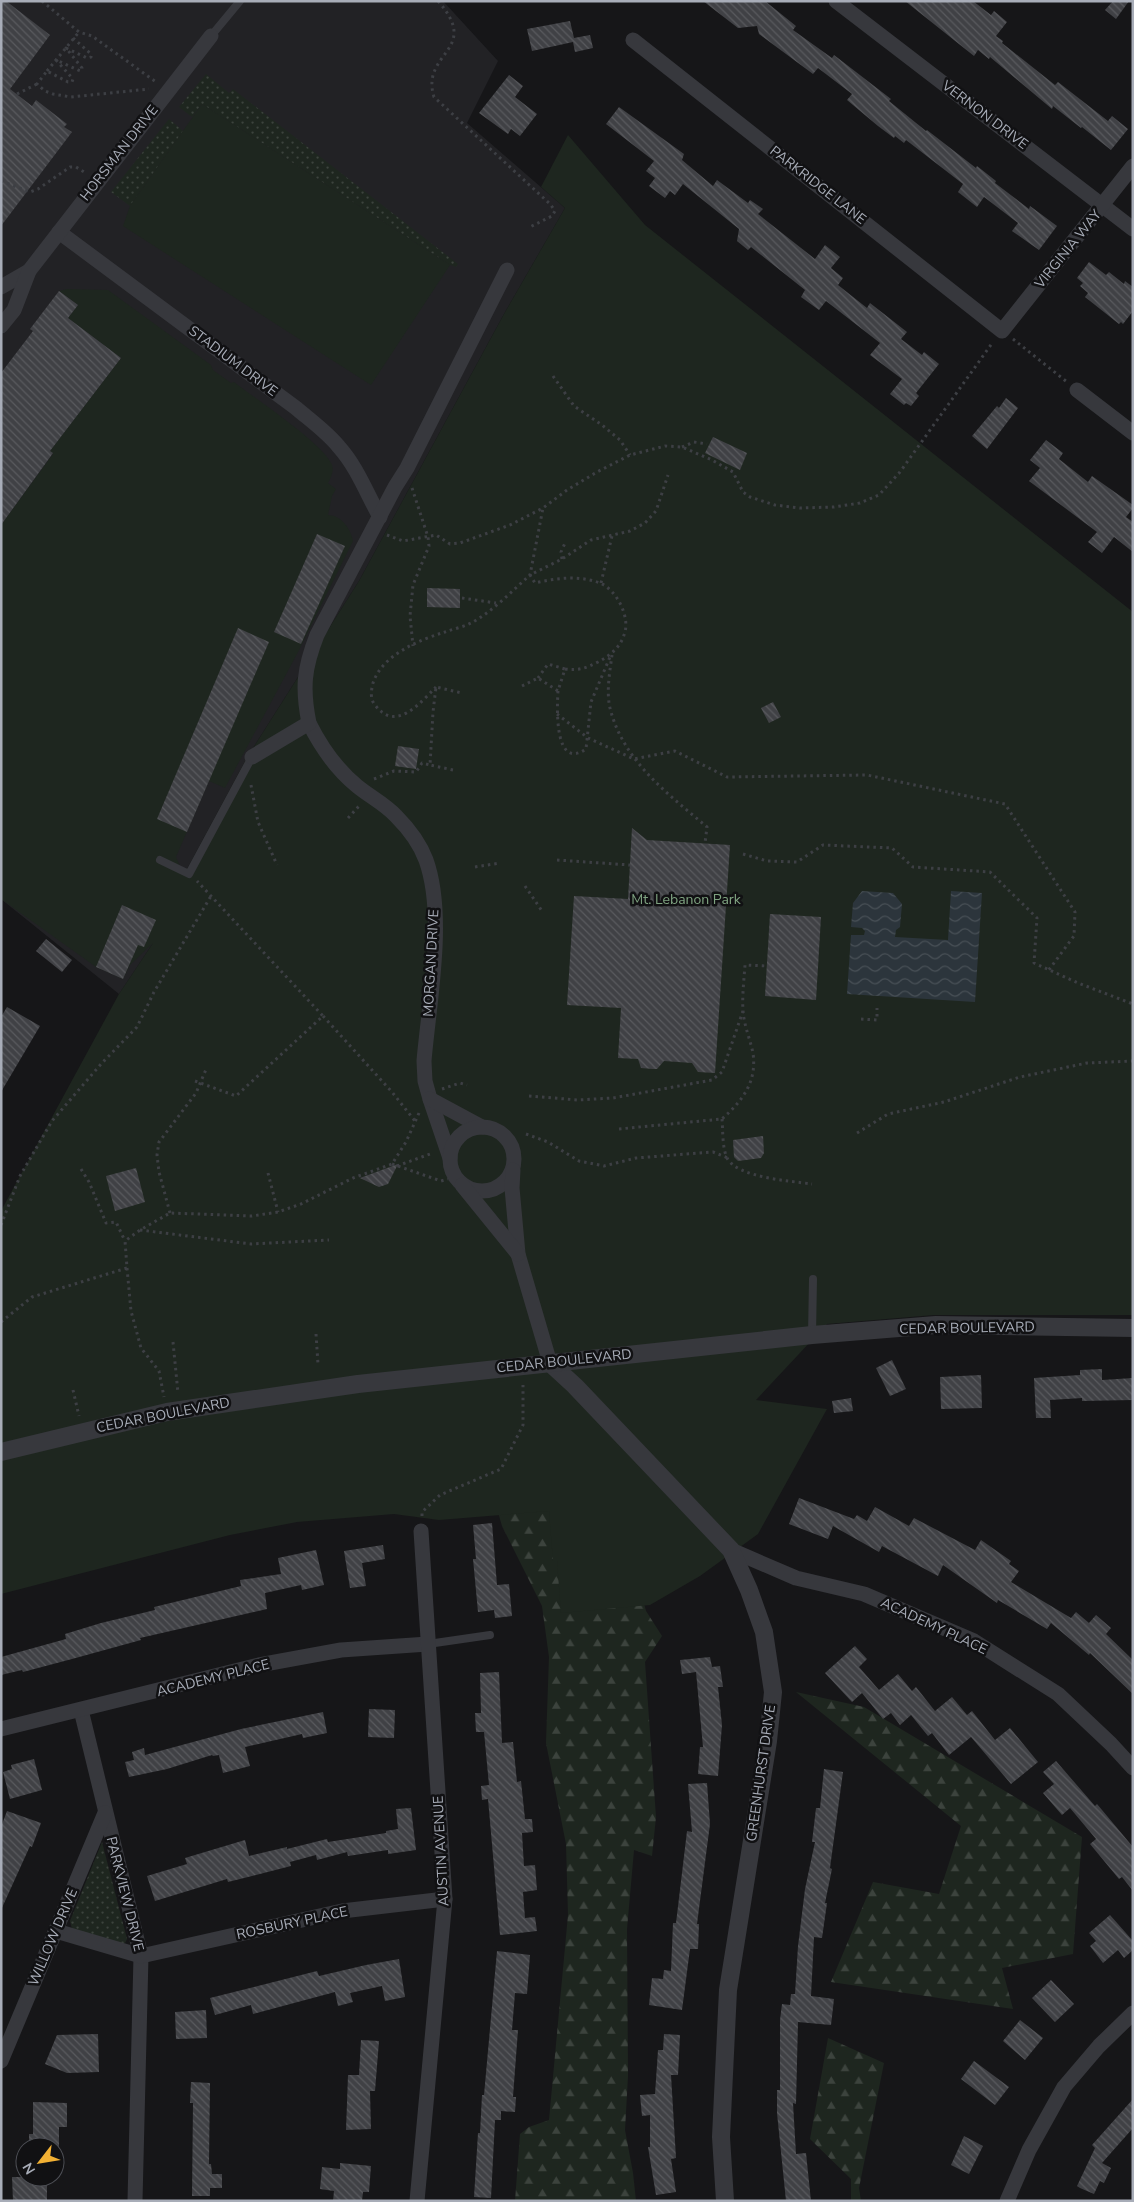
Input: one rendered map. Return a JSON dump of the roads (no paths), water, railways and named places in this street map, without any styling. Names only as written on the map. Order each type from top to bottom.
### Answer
[{"type":"street","name":"VERNON DRIVE","points":[[836,1],[1133,229]]},
{"type":"street","name":"HORSMAN DRIVE","points":[[1,326],[14,310],[29,271],[211,36]]},
{"type":"street","name":"PARKRIDGE LANE","points":[[633,40],[1002,330]]},
{"type":"street","name":"VIRGINIA WAY","points":[[1002,330],[1133,166]]},
{"type":"street","name":"STADIUM DRIVE","points":[[59,232],[296,408],[323,431],[339,447],[353,466],[380,517]]},
{"type":"street","points":[[252,757],[309,723],[304,698],[304,679],[309,656],[340,589],[407,468],[507,270]]},
{"type":"street","name":"HORSMAN DRIVE","points":[[1,287],[29,271]]},
{"type":"street","points":[[1077,390],[1133,433]]},
{"type":"street","name":"MORGAN DRIVE","points":[[309,723],[319,744],[336,767],[356,785],[396,815],[415,839],[426,859],[433,889],[435,919],[424,1061],[426,1102],[450,1158]]},
{"type":"street","points":[[426,1102],[482,1127],[492,1129],[509,1141],[515,1160],[512,1188],[518,1254],[550,1363]]},
{"type":"street","points":[[482,1127],[472,1128],[460,1136],[452,1149],[450,1158],[458,1180],[518,1254]]},
{"type":"street","points":[[458,1180],[470,1190],[480,1192],[491,1191],[508,1179],[513,1170]]},
{"type":"street","name":"CEDAR BOULEVARD","points":[[1,1452],[83,1431],[174,1411],[358,1384],[812,1335],[936,1325],[1133,1328]]},
{"type":"street","name":"GREENHURST DRIVE","points":[[550,1363],[575,1386],[731,1550],[749,1590],[764,1632],[773,1692],[768,1741],[728,1990],[721,2137],[725,2201]]},
{"type":"street","name":"AUSTIN AVENUE","points":[[417,2201],[445,1899],[421,1531]]},
{"type":"street","name":"ACADEMY PLACE","points":[[731,1550],[796,1578],[864,1594],[974,1641],[1058,1694],[1111,1744],[1133,1768]]},
{"type":"street","name":"ACADEMY PLACE","points":[[1,1730],[259,1666],[341,1650],[428,1644]]},
{"type":"street","name":"PARKVIEW DRIVE","points":[[81,1710],[141,1956],[135,2201]]},
{"type":"street","name":"WILLOW DRIVE","points":[[1,2062],[105,1813]]},
{"type":"street","name":"ROSBURY PLACE","points":[[141,1956],[342,1911],[445,1899]]},
{"type":"street","points":[[56,1931],[141,1956]]},
{"type":"street","points":[[1007,2201],[1030,2150],[1064,2088],[1099,2046],[1133,2013]]},
{"type":"lane","points":[[211,36],[240,1]]},
{"type":"lane","points":[[160,860],[189,874],[252,757]]},
{"type":"lane","points":[[812,1335],[813,1279]]},
{"type":"lane","points":[[428,1644],[490,1636]]},
{"type":"water","points":[[862,891],[893,893],[902,904],[900,927],[896,930],[895,937],[948,940],[951,891],[982,893],[975,1002],[847,994],[851,935],[864,935],[865,931],[862,928],[851,927],[853,903]]},
{"type":"park label","name":"Mt. Lebanon Park","points":[[686,899]]}]
